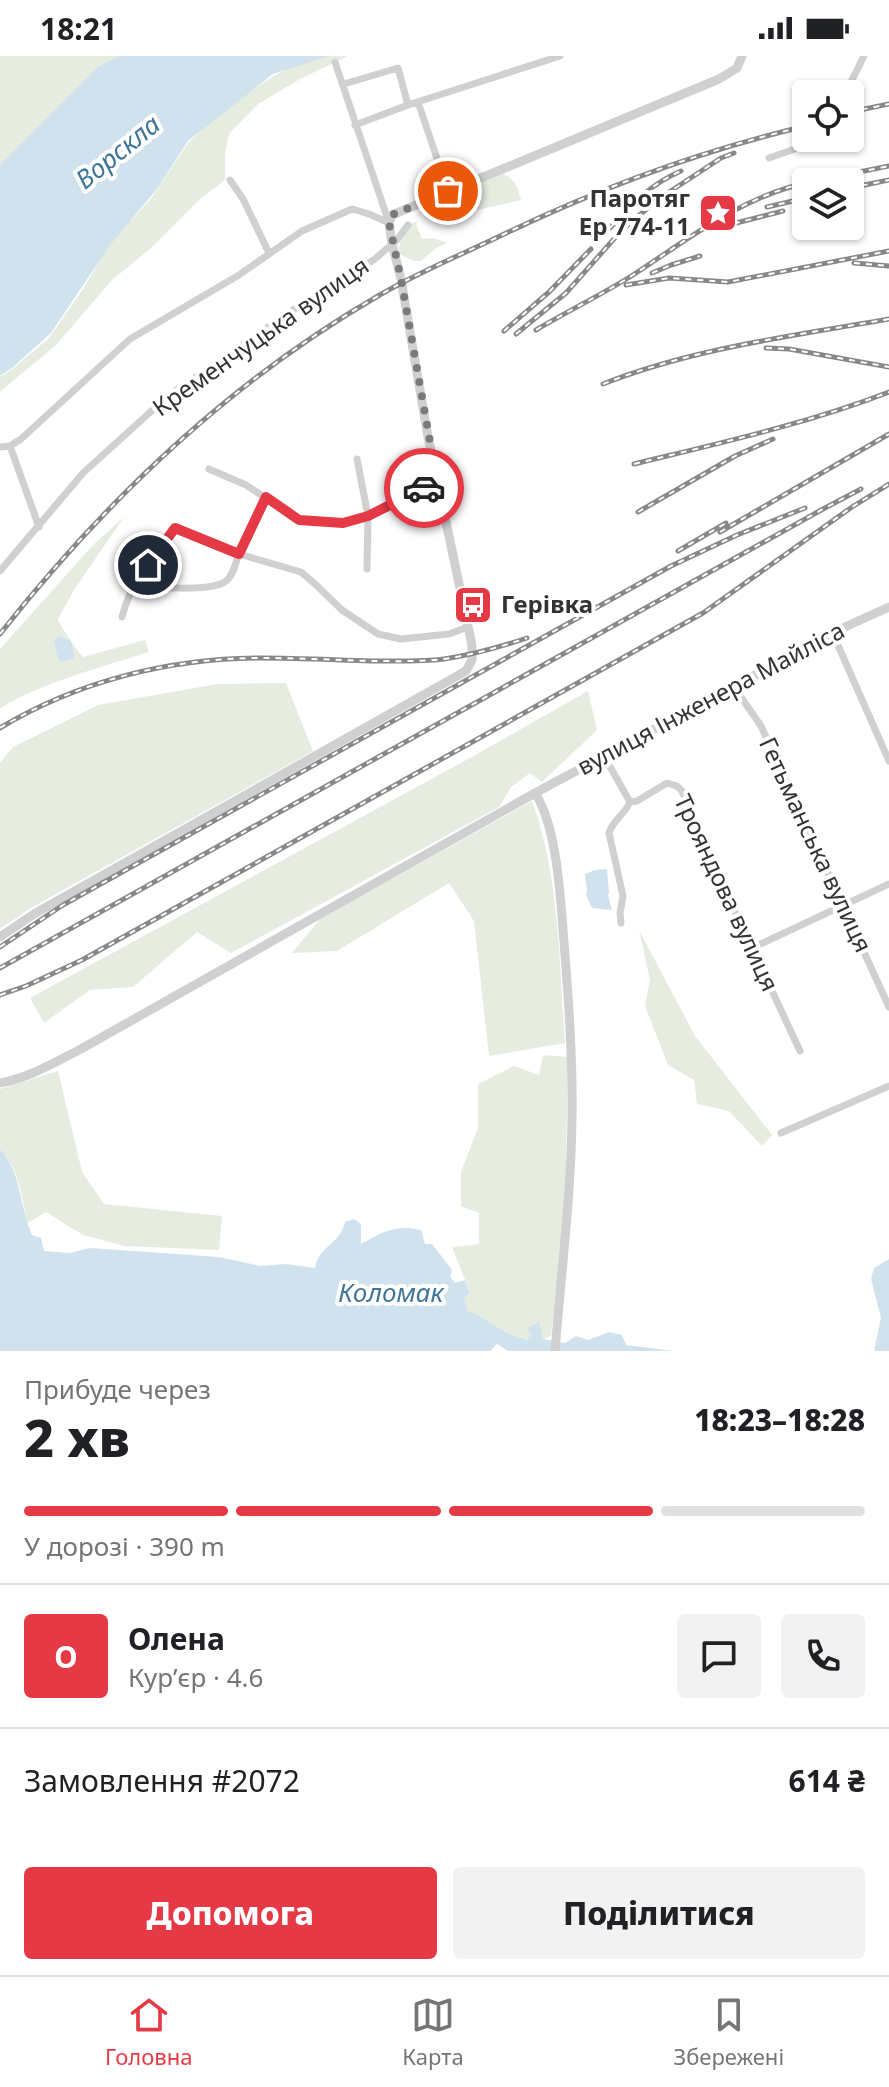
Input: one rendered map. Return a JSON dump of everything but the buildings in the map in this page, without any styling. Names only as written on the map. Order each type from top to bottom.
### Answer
[{"type":"street","points":[[355,125],[560,56]]},
{"type":"street","points":[[389,223],[392,215],[719,79],[737,68],[742,56]]},
{"type":"street","points":[[852,80],[864,56]]},
{"type":"street","points":[[0,937],[34,914],[466,671],[472,660],[472,645],[437,481],[389,223],[335,62]]},
{"type":"street","points":[[344,84],[398,68],[408,105]]},
{"type":"street","points":[[418,102],[448,191]]},
{"type":"street","points":[[769,158],[792,150]]},
{"type":"street","points":[[230,180],[243,199],[269,253]]},
{"type":"street","points":[[0,447],[10,446],[21,439],[130,339],[239,275],[302,231],[352,209],[389,223]]},
{"type":"street","name":"Кременчуцька вулиця","points":[[0,571],[83,473],[168,396],[306,301],[375,259],[392,245],[408,225]]},
{"type":"street","points":[[10,446],[39,527]]},
{"type":"street","points":[[357,459],[368,516],[367,569]]},
{"type":"street","points":[[209,469],[246,485],[299,520],[343,523],[368,516],[437,481]]},
{"type":"street","points":[[134,584],[148,587],[214,587],[225,583],[231,576],[266,497]]},
{"type":"street","points":[[122,617],[134,584],[175,528],[239,554],[301,572],[342,610],[378,634],[401,639],[449,634],[468,627]]},
{"type":"street","name":"вулиця Інженера Майліса","points":[[0,1083],[35,1072],[81,1049],[535,793],[889,607]]},
{"type":"street","points":[[833,634],[889,761]]},
{"type":"street","name":"Гетьманська вулиця","points":[[734,687],[761,726],[889,1007]]},
{"type":"street","points":[[604,756],[630,802],[609,833],[623,896],[621,923]]},
{"type":"street","name":"Трояндова вулиця","points":[[630,802],[667,783],[682,791],[800,1051]]},
{"type":"street","points":[[535,793],[546,817],[558,871],[572,1041],[571,1135],[555,1351]]},
{"type":"street","points":[[752,948],[889,884]]},
{"type":"street","points":[[781,1133],[889,1086]]},
{"type":"shaded area","points":[[0,56],[126,56],[0,166]]},
{"type":"shaded area","points":[[325,56],[348,56],[258,104],[229,134],[225,180],[111,281],[56,345],[0,392],[0,377],[49,338],[109,244],[150,200],[188,143],[227,107],[272,77],[294,65]]},
{"type":"shaded area","points":[[502,174],[513,181],[521,200],[477,210],[463,192]]},
{"type":"shaded area","points":[[418,221],[416,224],[422,239],[434,238],[447,243],[421,261],[414,261],[399,254],[399,249],[406,229]]},
{"type":"shaded area","points":[[124,517],[58,619],[83,657],[145,640],[149,652],[54,683],[0,708],[0,649],[92,546]]},
{"type":"shaded area","points":[[286,683],[313,751],[31,908],[0,929],[0,763],[13,747],[98,705],[218,684]]},
{"type":"shaded area","points":[[588,691],[597,730],[542,782],[530,773],[511,787],[499,807],[231,953],[197,932],[133,987],[90,990],[44,1023],[30,998]]},
{"type":"shaded area","points":[[532,801],[553,890],[565,1043],[489,1056],[474,921],[449,883],[337,951],[292,953],[320,919]]},
{"type":"shaded area","points":[[639,930],[695,1036],[772,1135],[762,1146],[729,1111],[697,1104],[694,1080],[668,1065],[645,1006],[650,980]]},
{"type":"shaded area","points":[[543,1055],[568,1057],[565,1211],[551,1336],[543,1339],[538,1323],[532,1336],[525,1340],[475,1313],[468,1313],[464,1298],[470,1292],[452,1247],[479,1244],[479,1213],[461,1206],[461,1172],[478,1128],[478,1084],[514,1066],[539,1075]]},
{"type":"shaded area","points":[[58,1071],[82,1172],[104,1204],[222,1216],[219,1250],[125,1246],[83,1235],[46,1212],[27,1223],[16,1174],[0,1149],[0,1089]]},
{"type":"water","name":"Ворскла","points":[[119,56],[329,56],[273,74],[188,141],[157,189],[110,245],[51,333],[0,376],[0,165],[98,67]]},
{"type":"water","points":[[59,636],[71,641],[73,659],[62,662],[58,658],[54,640]]},
{"type":"water","points":[[607,869],[612,910],[592,908],[586,895],[585,874]]},
{"type":"water","name":"Коломак","points":[[0,1149],[12,1168],[32,1235],[41,1238],[44,1251],[70,1253],[90,1248],[219,1257],[260,1266],[286,1264],[315,1268],[317,1260],[339,1236],[345,1222],[354,1219],[361,1224],[361,1244],[390,1230],[421,1230],[425,1244],[432,1244],[452,1270],[450,1276],[455,1283],[465,1280],[470,1293],[464,1298],[468,1312],[475,1313],[507,1333],[526,1340],[532,1335],[527,1328],[539,1322],[543,1339],[565,1343],[576,1336],[588,1340],[609,1332],[622,1335],[626,1345],[674,1351],[508,1351],[497,1344],[490,1351],[0,1351]]},
{"type":"water","points":[[889,1259],[889,1351],[874,1351],[881,1318],[871,1279],[874,1268]]},
{"type":"railway","points":[[864,109],[889,104]]},
{"type":"railway","points":[[0,634],[83,537],[173,447],[221,405],[324,329],[408,280],[535,219],[688,159],[792,130]]},
{"type":"railway","points":[[516,334],[566,293],[621,231],[657,200],[721,158],[734,153]]},
{"type":"railway","points":[[864,171],[889,166]]},
{"type":"railway","points":[[610,228],[642,195],[681,171]]},
{"type":"railway","points":[[864,185],[889,180]]},
{"type":"railway","points":[[536,330],[621,282],[737,209],[792,187]]},
{"type":"railway","points":[[767,207],[792,201]]},
{"type":"railway","points":[[723,229],[783,211]]},
{"type":"railway","points":[[504,331],[549,292],[591,249]]},
{"type":"railway","points":[[626,285],[669,278],[728,282],[889,251]]},
{"type":"railway","points":[[652,273],[700,256]]},
{"type":"railway","points":[[854,263],[889,266]]},
{"type":"railway","points":[[603,384],[708,352],[889,319]]},
{"type":"railway","points":[[766,348],[789,349],[889,367]]},
{"type":"railway","points":[[634,464],[795,423],[889,392]]},
{"type":"railway","points":[[720,532],[889,434]]},
{"type":"railway","points":[[638,512],[735,456],[773,439]]},
{"type":"railway","points":[[0,995],[82,960],[703,613],[889,484]]},
{"type":"railway","points":[[0,968],[861,489]]},
{"type":"railway","points":[[0,947],[63,905],[671,566],[805,508]]},
{"type":"railway","points":[[678,551],[726,523]]},
{"type":"railway","points":[[0,728],[30,711],[93,685],[193,662],[262,658],[435,660],[475,653],[527,638]]},
{"type":"way so far","points":[[424,488],[437,481],[389,223],[392,215],[448,191]]},
{"type":"place","name":"Паротяг Ер 774-11","points":[[718,213]]},
{"type":"place","name":"Герівка","points":[[473,605]]},
{"type":"route","points":[[148,565],[175,528],[239,554],[266,497],[299,520],[343,523],[368,516],[424,488]]}]
